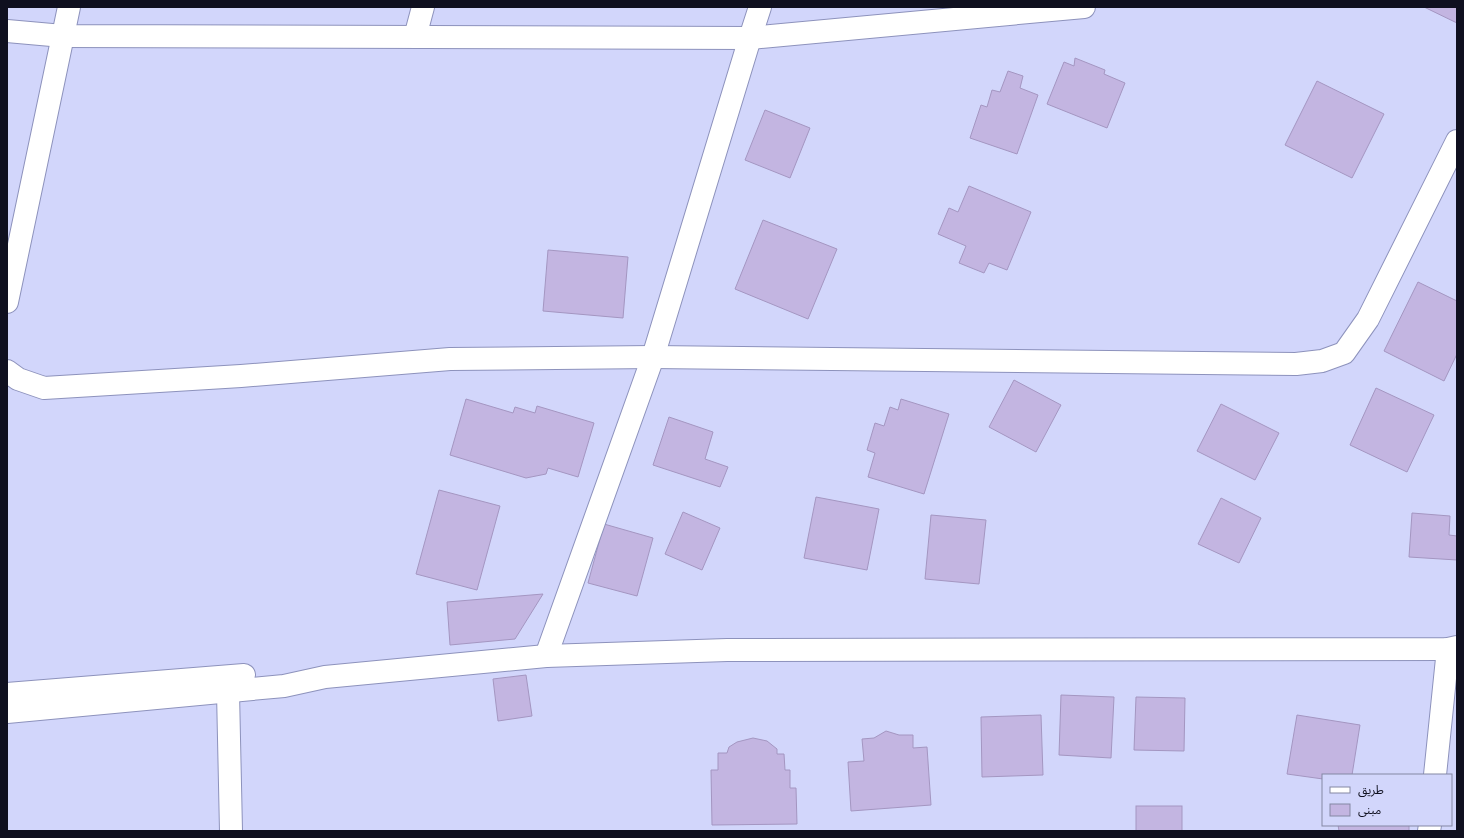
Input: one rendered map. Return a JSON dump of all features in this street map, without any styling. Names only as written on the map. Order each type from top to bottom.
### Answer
[{"type":"street","points":[[7,302],[69,7]]},
{"type":"street","points":[[415,37],[423,7]]},
{"type":"street","points":[[546,656],[653,357],[760,7]]},
{"type":"street","points":[[7,31],[63,36],[750,38],[1084,7]]},
{"type":"street","points":[[7,371],[18,379],[44,388],[240,376],[450,359],[653,357],[1296,364],[1322,361],[1344,353],[1368,319],[1457,141]]},
{"type":"street","points":[[7,712],[228,692],[284,686],[325,677],[546,656],[727,650],[1452,648],[1435,774]]},
{"type":"street","points":[[7,694],[285,672],[296,672],[325,677]]},
{"type":"street","points":[[228,692],[231,831]]},
{"type":"building","points":[[1424,7],[1457,7],[1457,23]]},
{"type":"building","points":[[1075,58],[1105,70],[1104,74],[1125,83],[1107,128],[1047,104],[1064,62],[1074,66]]},
{"type":"building","points":[[1008,71],[1023,76],[1020,88],[1038,95],[1017,154],[970,138],[981,105],[987,107],[992,90],[1000,92]]},
{"type":"building","points":[[1317,81],[1384,114],[1352,178],[1285,145]]},
{"type":"building","points":[[765,110],[810,128],[790,178],[745,160]]},
{"type":"building","points":[[969,186],[1031,212],[1007,270],[989,263],[984,273],[959,263],[966,246],[938,234],[949,208],[958,212]]},
{"type":"building","points":[[763,220],[837,249],[808,319],[735,289]]},
{"type":"building","points":[[548,250],[628,257],[623,318],[543,311]]},
{"type":"building","points":[[1418,282],[1457,301],[1457,354],[1444,381],[1384,351]]},
{"type":"building","points":[[1014,380],[1061,405],[1036,452],[989,427]]},
{"type":"building","points":[[1376,388],[1434,415],[1407,472],[1350,445]]},
{"type":"building","points":[[466,399],[513,413],[515,407],[535,413],[537,406],[594,423],[578,477],[548,468],[546,474],[526,478],[450,455]]},
{"type":"building","points":[[901,399],[949,414],[924,494],[868,477],[875,453],[867,450],[875,423],[884,426],[890,407],[898,410]]},
{"type":"building","points":[[1221,404],[1279,433],[1255,480],[1197,451]]},
{"type":"building","points":[[669,417],[713,432],[705,459],[728,467],[720,487],[653,465]]},
{"type":"building","points":[[439,490],[500,506],[477,590],[416,574]]},
{"type":"building","points":[[816,497],[879,509],[867,570],[804,558]]},
{"type":"building","points":[[1221,498],[1261,518],[1239,563],[1198,544]]},
{"type":"building","points":[[683,512],[720,528],[702,570],[665,554]]},
{"type":"building","points":[[1412,513],[1450,516],[1449,535],[1457,536],[1457,560],[1409,557]]},
{"type":"building","points":[[931,515],[986,520],[979,584],[925,579]]},
{"type":"building","points":[[604,524],[653,538],[637,596],[588,583]]},
{"type":"building","points":[[543,594],[515,639],[450,645],[447,602]]},
{"type":"building","points":[[526,675],[532,716],[498,721],[493,679]]},
{"type":"building","points":[[1061,695],[1114,697],[1111,758],[1059,755]]},
{"type":"building","points":[[1136,697],[1185,698],[1184,751],[1134,750]]},
{"type":"building","points":[[1041,715],[1043,775],[982,777],[981,717]]},
{"type":"building","points":[[1297,715],[1360,725],[1352,774],[1322,774],[1322,779],[1287,774]]},
{"type":"building","points":[[886,731],[899,735],[913,735],[913,748],[927,747],[931,805],[851,811],[848,762],[864,761],[862,739],[874,738]]},
{"type":"building","points":[[753,738],[767,741],[777,749],[777,754],[784,754],[785,770],[790,770],[790,788],[796,788],[797,824],[712,825],[711,770],[718,770],[718,753],[727,753],[729,747],[737,742]]},
{"type":"building","points":[[1136,806],[1182,806],[1182,831],[1136,831]]},
{"type":"building","points":[[1338,826],[1409,826],[1409,831],[1339,831]]}]
